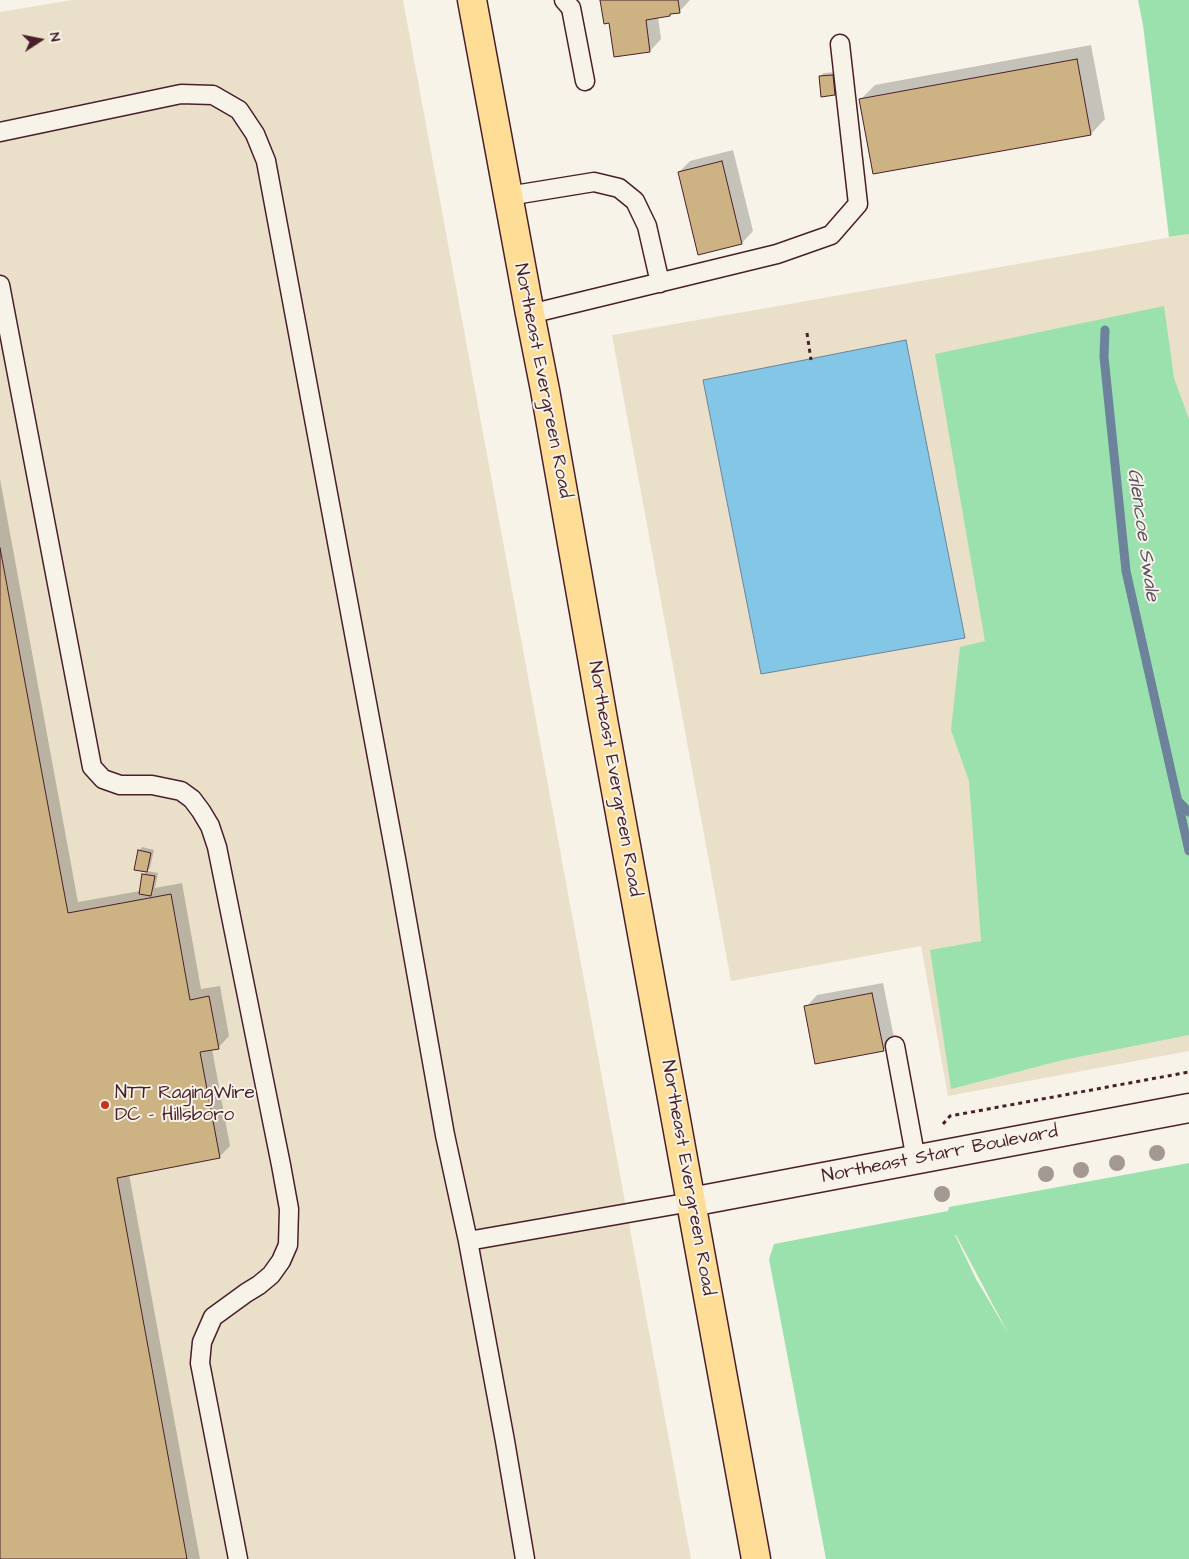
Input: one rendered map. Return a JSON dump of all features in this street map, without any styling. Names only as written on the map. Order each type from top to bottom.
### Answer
[{"type":"main road","name":"Northeast Evergreen Road","points":[[472,0],[545,390],[756,1559]]},
{"type":"street","name":"Northeast Starr Boulevard","points":[[691,1202],[1189,1108]]},
{"type":"lane","points":[[564,0],[571,8],[585,81]]},
{"type":"lane","points":[[530,314],[777,254],[831,235],[858,204],[840,44]]},
{"type":"lane","points":[[0,132],[181,94],[213,95],[239,110],[255,134],[266,161],[397,864],[445,1135],[468,1241],[505,1441],[524,1559]]},
{"type":"lane","points":[[508,196],[594,182],[619,188],[635,201],[648,226],[660,282]]},
{"type":"lane","points":[[0,285],[92,767],[103,779],[120,786],[152,785],[181,791],[192,799],[202,811],[210,826],[216,847],[283,1174],[289,1209],[288,1245],[281,1261],[271,1275],[259,1285],[213,1316],[202,1342],[200,1363],[238,1559]]},
{"type":"lane","points":[[895,1046],[916,1160]]},
{"type":"lane","points":[[468,1241],[691,1202]]},
{"type":"path","points":[[807,333],[811,360]]},
{"type":"path","points":[[950,1116],[1189,1072]]},
{"type":"shaded area","points":[[72,0],[403,0],[691,1559],[0,1559],[0,12]]},
{"type":"shaded area","points":[[1189,234],[1189,1051],[948,1096],[921,946],[731,981],[612,335]]},
{"type":"green space","points":[[1138,0],[1189,0],[1189,234],[1169,237],[1143,25]]},
{"type":"green space","points":[[1164,306],[1174,378],[1189,419],[1189,1035],[1063,1060],[951,1089],[930,950],[981,941],[969,781],[951,730],[960,647],[985,641],[935,354]]},
{"type":"green space","points":[[1189,1163],[1189,1559],[826,1559],[769,1259],[774,1244],[948,1211],[949,1207]],"holes":[[[956,1235],[1008,1333],[976,1279]]]},
{"type":"water","points":[[906,340],[965,638],[761,674],[703,380]]},
{"type":"building","points":[[600,0],[678,0],[680,13],[646,20],[650,52],[614,57],[609,23],[604,24]]},
{"type":"building","points":[[1077,59],[1091,135],[873,174],[859,99]]},
{"type":"building","points":[[833,75],[835,95],[821,97],[819,76]]},
{"type":"building","points":[[722,161],[742,244],[698,255],[678,172]]},
{"type":"building","name":"NTT RagingWire DC - Hillsboro","points":[[0,548],[68,913],[171,894],[190,1000],[209,996],[219,1049],[200,1052],[220,1158],[117,1178],[187,1559],[0,1559]]},
{"type":"building","points":[[138,850],[151,853],[147,872],[134,870]]},
{"type":"building","points":[[142,874],[155,876],[151,896],[139,894]]},
{"type":"building","points":[[872,993],[884,1051],[815,1064],[804,1006]]},
{"type":"waterway","name":"Glencoe Swale","points":[[1105,330],[1104,357],[1126,571],[1189,851]]},
{"type":"waterway","points":[[1178,801],[1189,812]]},
{"type":"place","name":"NTT RagingWire DC - Hillsboro","points":[[105,1105]]}]
